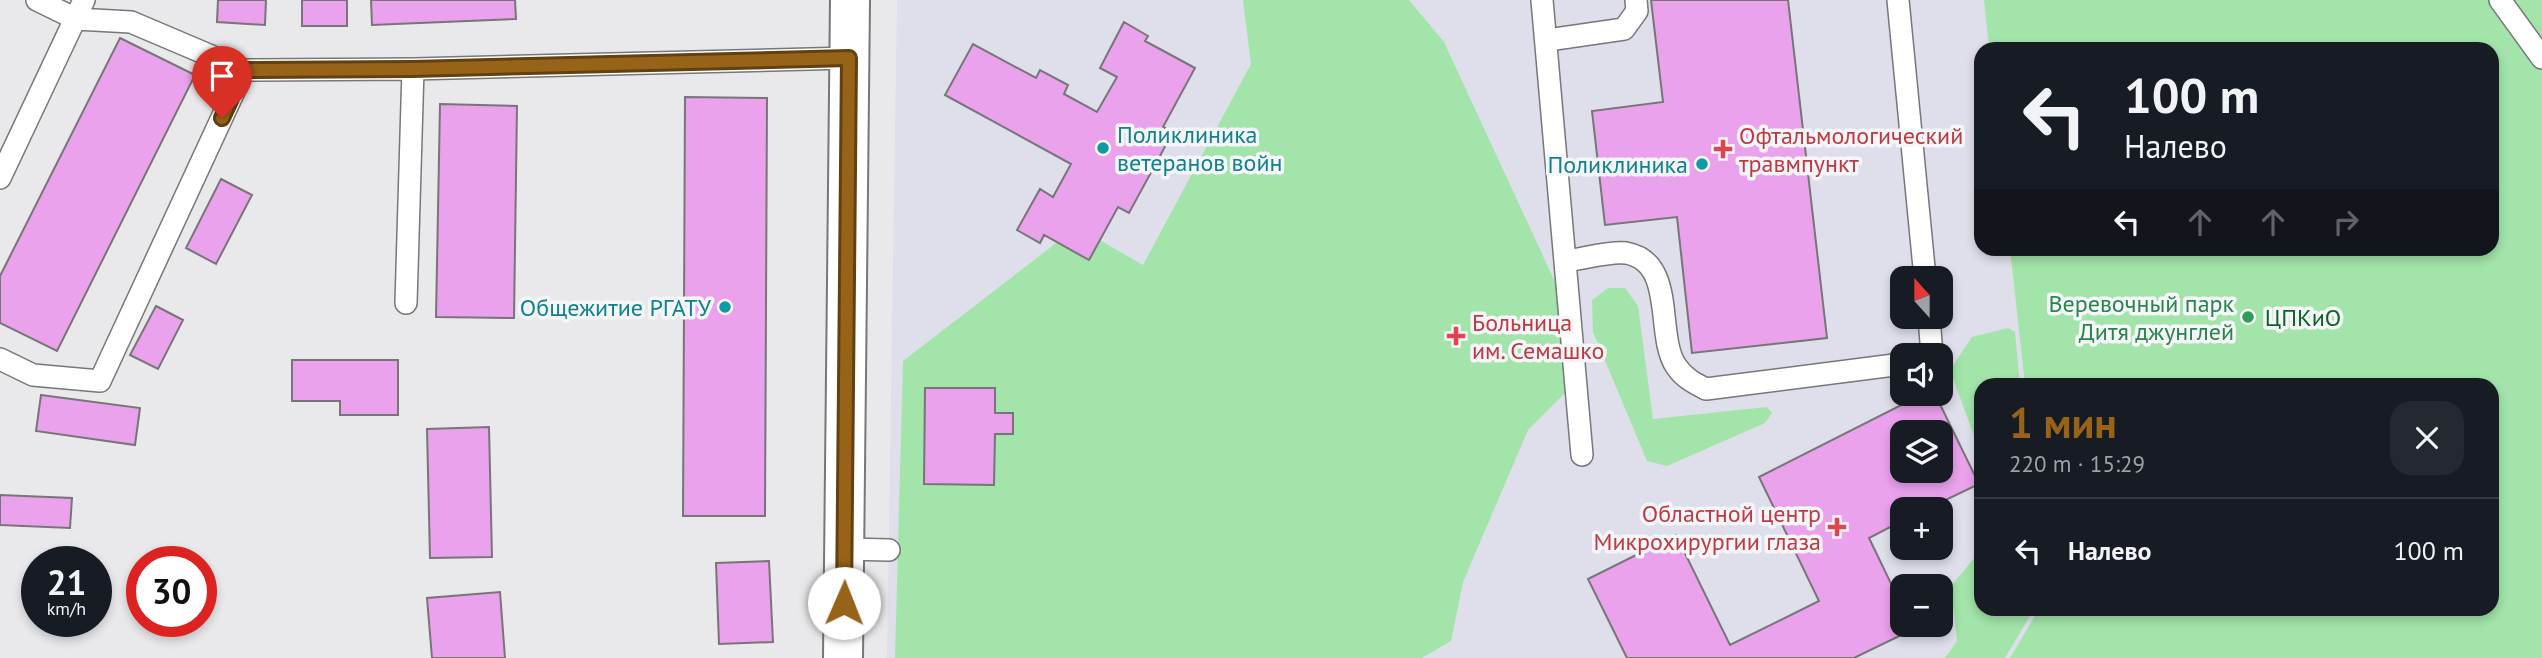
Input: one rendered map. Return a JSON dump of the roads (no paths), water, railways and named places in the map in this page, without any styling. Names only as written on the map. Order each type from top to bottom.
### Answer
[{"type":"street","points":[[843,658],[850,0]]},
{"type":"lane","points":[[37,0],[131,22],[244,70],[412,69],[849,58]]},
{"type":"lane","points":[[1542,0],[1548,40],[1582,455]]},
{"type":"lane","points":[[1548,40],[1624,29],[1637,11],[1636,0]]},
{"type":"lane","points":[[1898,0],[1924,266]]},
{"type":"lane","points":[[2500,0],[2542,58]]},
{"type":"lane","points":[[0,178],[80,9]]},
{"type":"lane","points":[[406,303],[412,69]]},
{"type":"lane","points":[[0,359],[33,375],[100,381],[244,70]]},
{"type":"lane","points":[[1566,261],[1626,253],[1646,263],[1657,275],[1674,364],[1688,380],[1706,389],[1890,366]]},
{"type":"lane","points":[[846,549],[889,550]]},
{"type":"place","name":"Поликлиника ветеранов войн","points":[[1103,148]]},
{"type":"place","name":"Офтальмологический травмпункт","points":[[1723,149]]},
{"type":"place","name":"Поликлиника","points":[[1702,164]]},
{"type":"place","name":"Общежитие РГАТУ","points":[[725,307]]},
{"type":"place","name":"Веревочный парк Дитя джунглей","points":[[2248,317]]},
{"type":"place","name":"Больница им. Семашко","points":[[1456,336]]},
{"type":"place","name":"Областной центр Микрохирургии глаза","points":[[1837,527]]},
{"type":"park label","name":"ЦПКиО","points":[[2303,317]]}]
